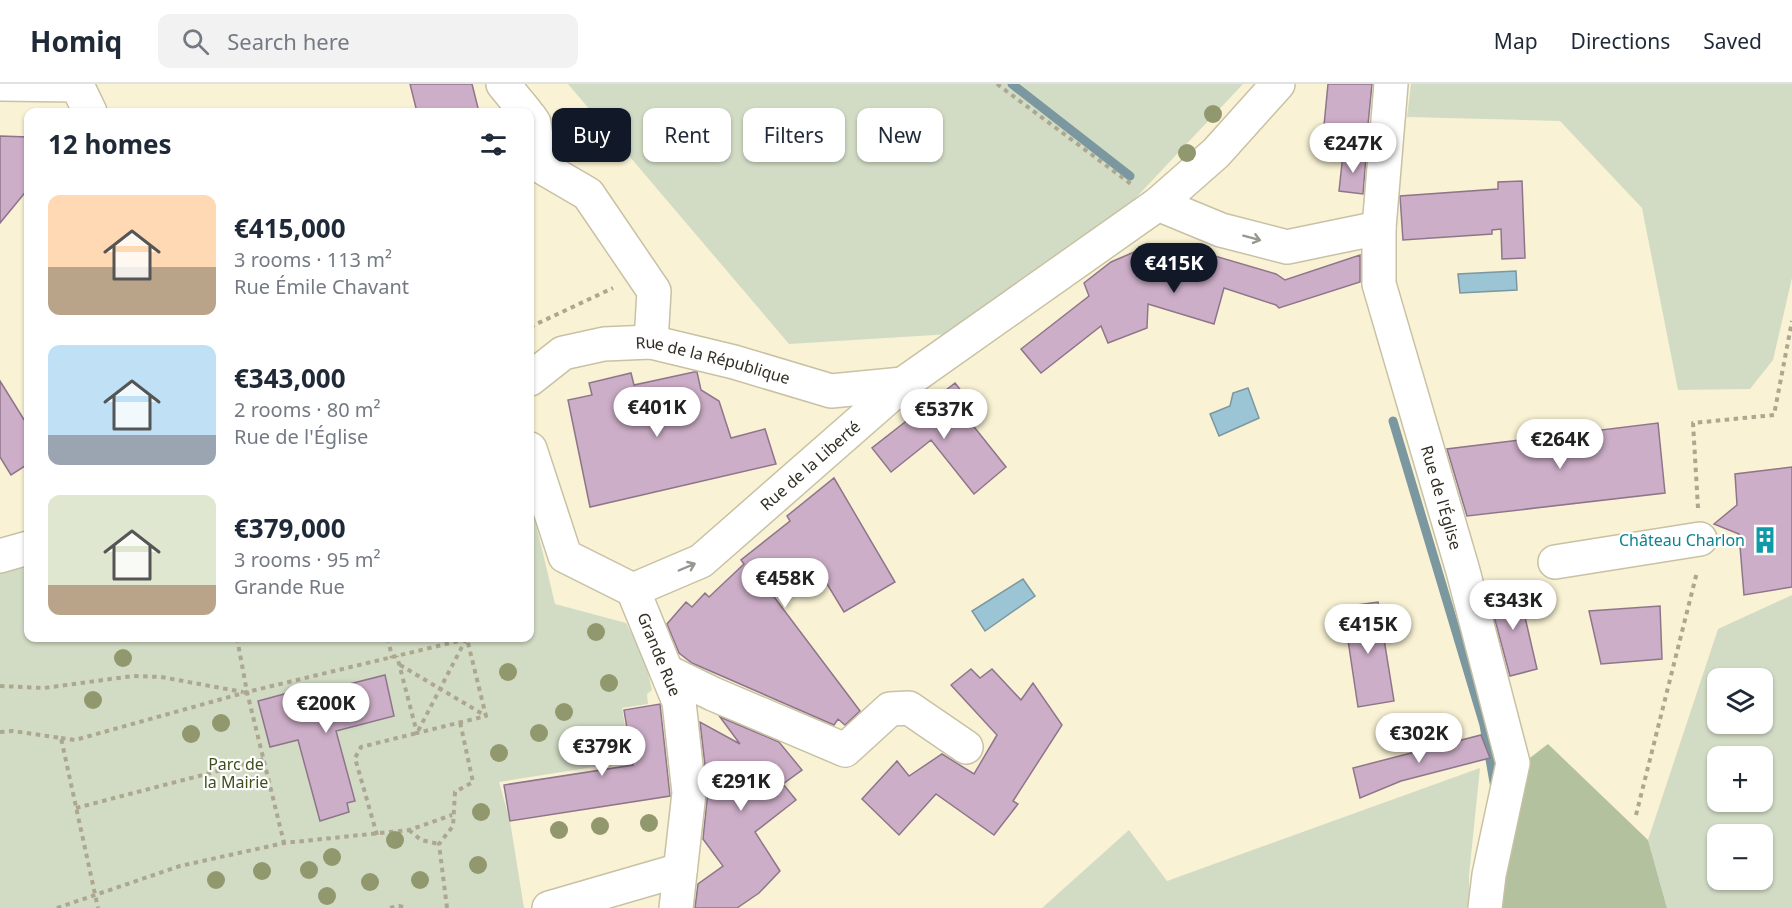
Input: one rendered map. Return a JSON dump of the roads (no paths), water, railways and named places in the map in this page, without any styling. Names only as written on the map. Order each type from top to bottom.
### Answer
[{"type":"street","points":[[0,84],[77,85],[88,108]]},
{"type":"street","points":[[503,84],[523,108]]},
{"type":"street","name":"Rue de la Liberté","points":[[633,590],[701,561],[903,384],[1158,204],[1225,163],[1278,84]]},
{"type":"street","name":"Rue de l'Église","points":[[1391,84],[1379,228],[1379,284],[1463,571],[1513,763],[1489,875],[1485,908]]},
{"type":"street","points":[[534,123],[540,166],[588,194],[654,291],[651,342]]},
{"type":"street","points":[[1158,204],[1221,230],[1287,247],[1379,228]]},
{"type":"street","name":"Rue de la République","points":[[534,376],[563,353],[604,344],[651,342],[734,362],[831,391],[903,384]]},
{"type":"street","points":[[534,461],[565,556],[633,590]]},
{"type":"street","points":[[1555,562],[1700,539]]},
{"type":"street","points":[[0,556],[24,549]]},
{"type":"street","name":"Grande Rue","points":[[633,590],[679,702],[689,793],[676,908]]},
{"type":"street","points":[[668,672],[713,694],[844,750],[890,709],[909,708],[966,747]]},
{"type":"street","points":[[549,908],[680,870]]},
{"type":"water","points":[[1516,271],[1517,290],[1460,293],[1458,274]]},
{"type":"water","points":[[1248,388],[1259,418],[1219,436],[1210,414],[1230,406],[1233,393]]},
{"type":"water","points":[[1023,579],[1035,596],[985,631],[972,611]]},
{"type":"waterway","points":[[1012,84],[1130,176]]},
{"type":"waterway","points":[[1393,421],[1484,725],[1495,788]]},
{"type":"place","name":"Château Charlon","points":[[1765,540]]},
{"type":"park label","name":"Parc de la Mairie","points":[[236,773]]}]
